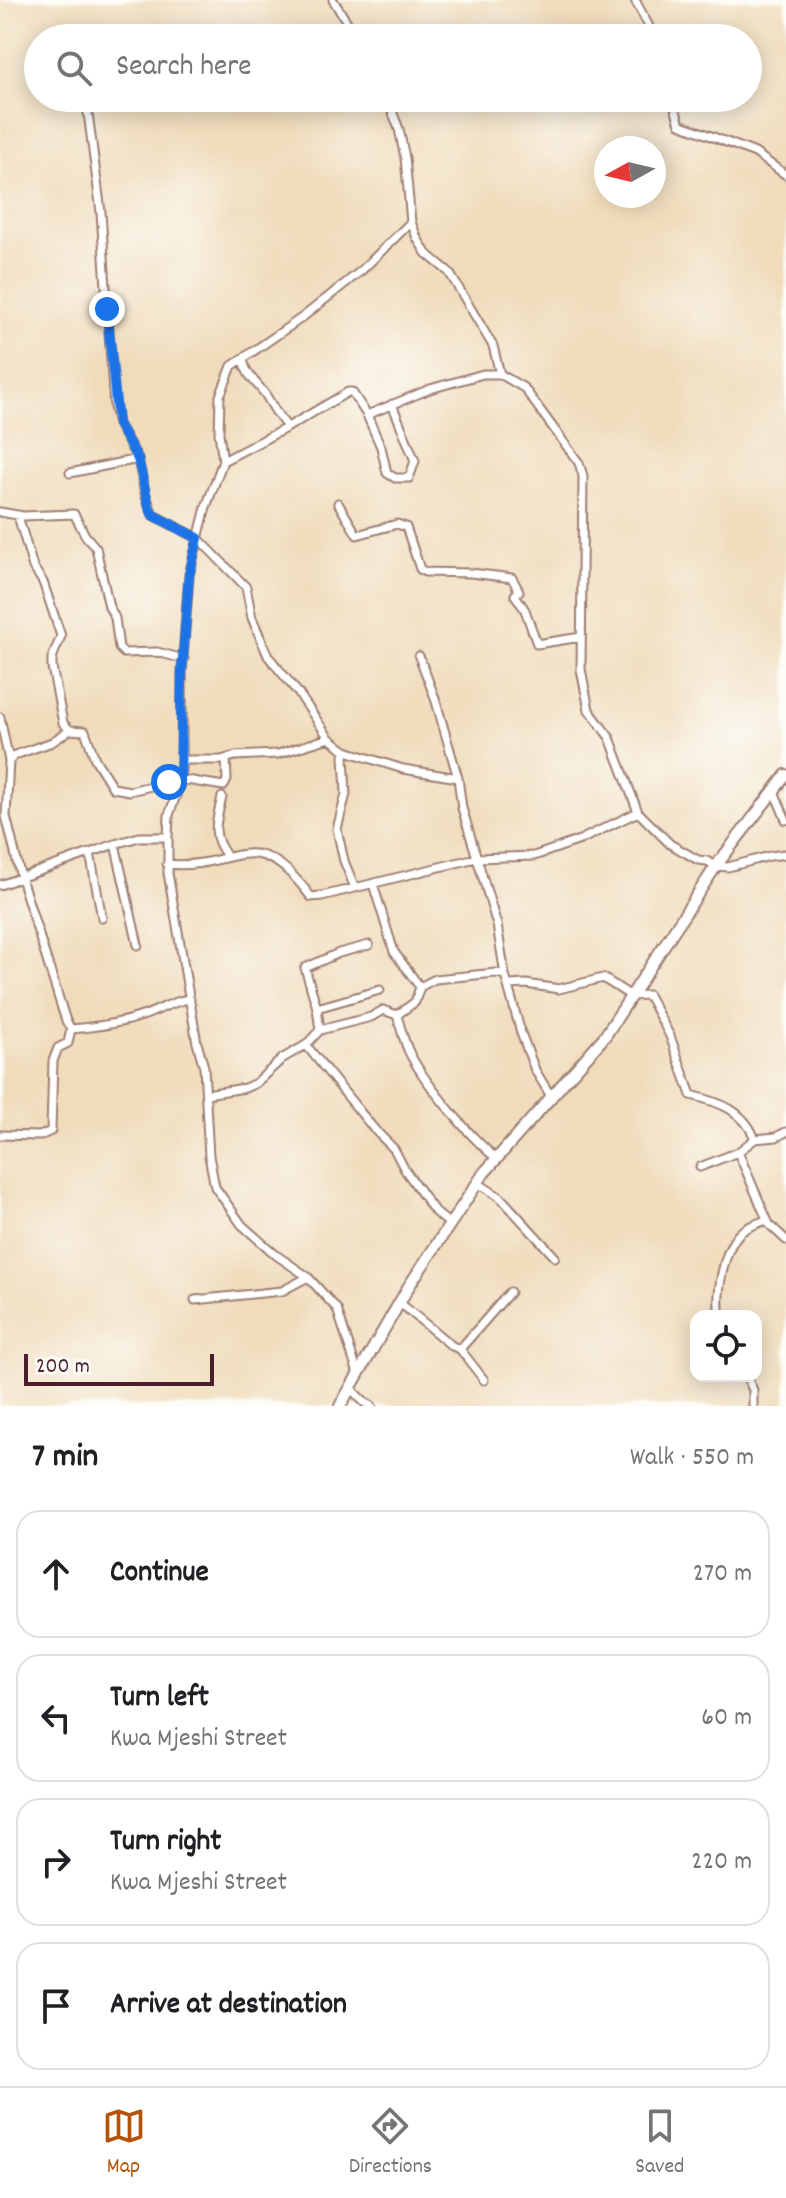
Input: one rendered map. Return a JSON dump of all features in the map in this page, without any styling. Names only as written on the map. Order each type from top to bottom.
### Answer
[{"type":"main road","points":[[340,1406],[400,1303],[478,1183],[496,1158],[605,1036],[716,866],[786,775]]},
{"type":"street","points":[[333,0],[348,24]]},
{"type":"street","points":[[635,0],[648,24]]},
{"type":"street","points":[[88,112],[101,212],[114,407],[118,424],[138,459],[153,515],[198,538],[246,587],[252,618],[268,656],[329,738],[346,751],[403,769],[458,778]]},
{"type":"street","points":[[392,112],[405,158],[411,222],[426,253],[449,272],[493,346],[500,374]]},
{"type":"street","points":[[676,112],[680,124],[755,153],[786,175]]},
{"type":"street","points":[[358,1374],[337,1309],[308,1277],[276,1255],[242,1225],[215,1187],[209,1156],[204,1067],[197,1043],[167,864],[169,815],[180,779],[182,760],[189,575],[223,461],[219,433],[220,396],[232,366],[303,317],[362,270],[411,222]]},
{"type":"street","points":[[243,360],[246,371],[288,427]]},
{"type":"street","points":[[367,415],[430,389],[483,374],[500,374],[524,388],[579,463],[583,476],[581,669],[589,710],[610,738],[638,812],[670,844],[716,866],[728,867],[786,854]]},
{"type":"street","points":[[223,461],[352,392],[367,415],[381,447],[387,473],[395,478],[409,478],[415,461],[392,404]]},
{"type":"street","points":[[70,473],[138,459]]},
{"type":"street","points":[[338,503],[357,535],[397,524],[406,527],[420,569],[425,572],[512,578],[519,591],[515,595],[525,610],[537,644],[581,637]]},
{"type":"street","points":[[0,512],[18,516],[74,514],[96,548],[109,607],[115,618],[119,648],[124,653],[157,652],[184,659]]},
{"type":"street","points":[[18,516],[33,567],[43,582],[61,636],[52,658],[52,667],[63,723],[70,730]]},
{"type":"street","points":[[419,656],[435,698],[458,778],[462,808],[497,925],[505,975],[521,1033],[535,1070],[552,1098]]},
{"type":"street","points":[[0,717],[9,761],[6,816],[21,878],[71,1029],[68,1043],[58,1048],[53,1061],[51,1131],[40,1136],[0,1135]]},
{"type":"street","points":[[9,761],[15,755],[52,742],[70,730],[85,731],[95,759],[117,790],[130,791],[180,779],[224,786],[227,780],[226,759]]},
{"type":"street","points":[[182,760],[278,754],[329,738]]},
{"type":"street","points":[[346,751],[346,794],[337,829],[355,888]]},
{"type":"street","points":[[774,791],[786,820]]},
{"type":"street","points":[[222,797],[215,834],[226,855]]},
{"type":"street","points":[[167,864],[196,864],[226,855],[264,854],[292,872],[311,897],[476,858],[534,856],[580,840],[638,812]]},
{"type":"street","points":[[0,885],[139,837],[168,837]]},
{"type":"street","points":[[115,844],[138,945]]},
{"type":"street","points":[[90,853],[102,918]]},
{"type":"street","points":[[373,884],[394,952],[420,987]]},
{"type":"street","points":[[320,1030],[305,968],[339,953],[369,945]]},
{"type":"street","points":[[397,1015],[415,1002],[420,987],[435,979],[496,973],[505,975]]},
{"type":"street","points":[[509,985],[559,989],[603,978],[648,995],[670,1036],[691,1095],[730,1107],[751,1128],[755,1139]]},
{"type":"street","points":[[317,1008],[380,990]]},
{"type":"street","points":[[71,1029],[129,1020],[176,1001],[190,999]]},
{"type":"street","points":[[206,1094],[245,1088],[256,1083],[283,1058],[306,1045],[320,1030],[371,1017],[383,1010],[397,1015]]},
{"type":"street","points":[[397,1015],[405,1043],[423,1075],[473,1139],[496,1158]]},
{"type":"street","points":[[306,1045],[394,1149],[435,1212],[450,1224]]},
{"type":"street","points":[[700,1167],[738,1152],[755,1139],[776,1137],[786,1132]]},
{"type":"street","points":[[738,1152],[766,1220],[786,1240]]},
{"type":"street","points":[[478,1183],[501,1198],[555,1257]]},
{"type":"street","points":[[719,1310],[724,1267],[737,1235],[747,1227],[766,1220]]},
{"type":"street","points":[[195,1300],[282,1291],[308,1277]]},
{"type":"street","points":[[460,1349],[510,1292]]},
{"type":"street","points":[[400,1303],[452,1346],[460,1349],[484,1380]]},
{"type":"street","points":[[749,1382],[753,1390],[753,1406]]},
{"type":"street","points":[[350,1388],[368,1405]]},
{"type":"route","points":[[107,309],[114,407],[127,444],[138,459],[149,507],[153,515],[198,538],[189,575],[182,671],[180,779],[169,782]]}]
